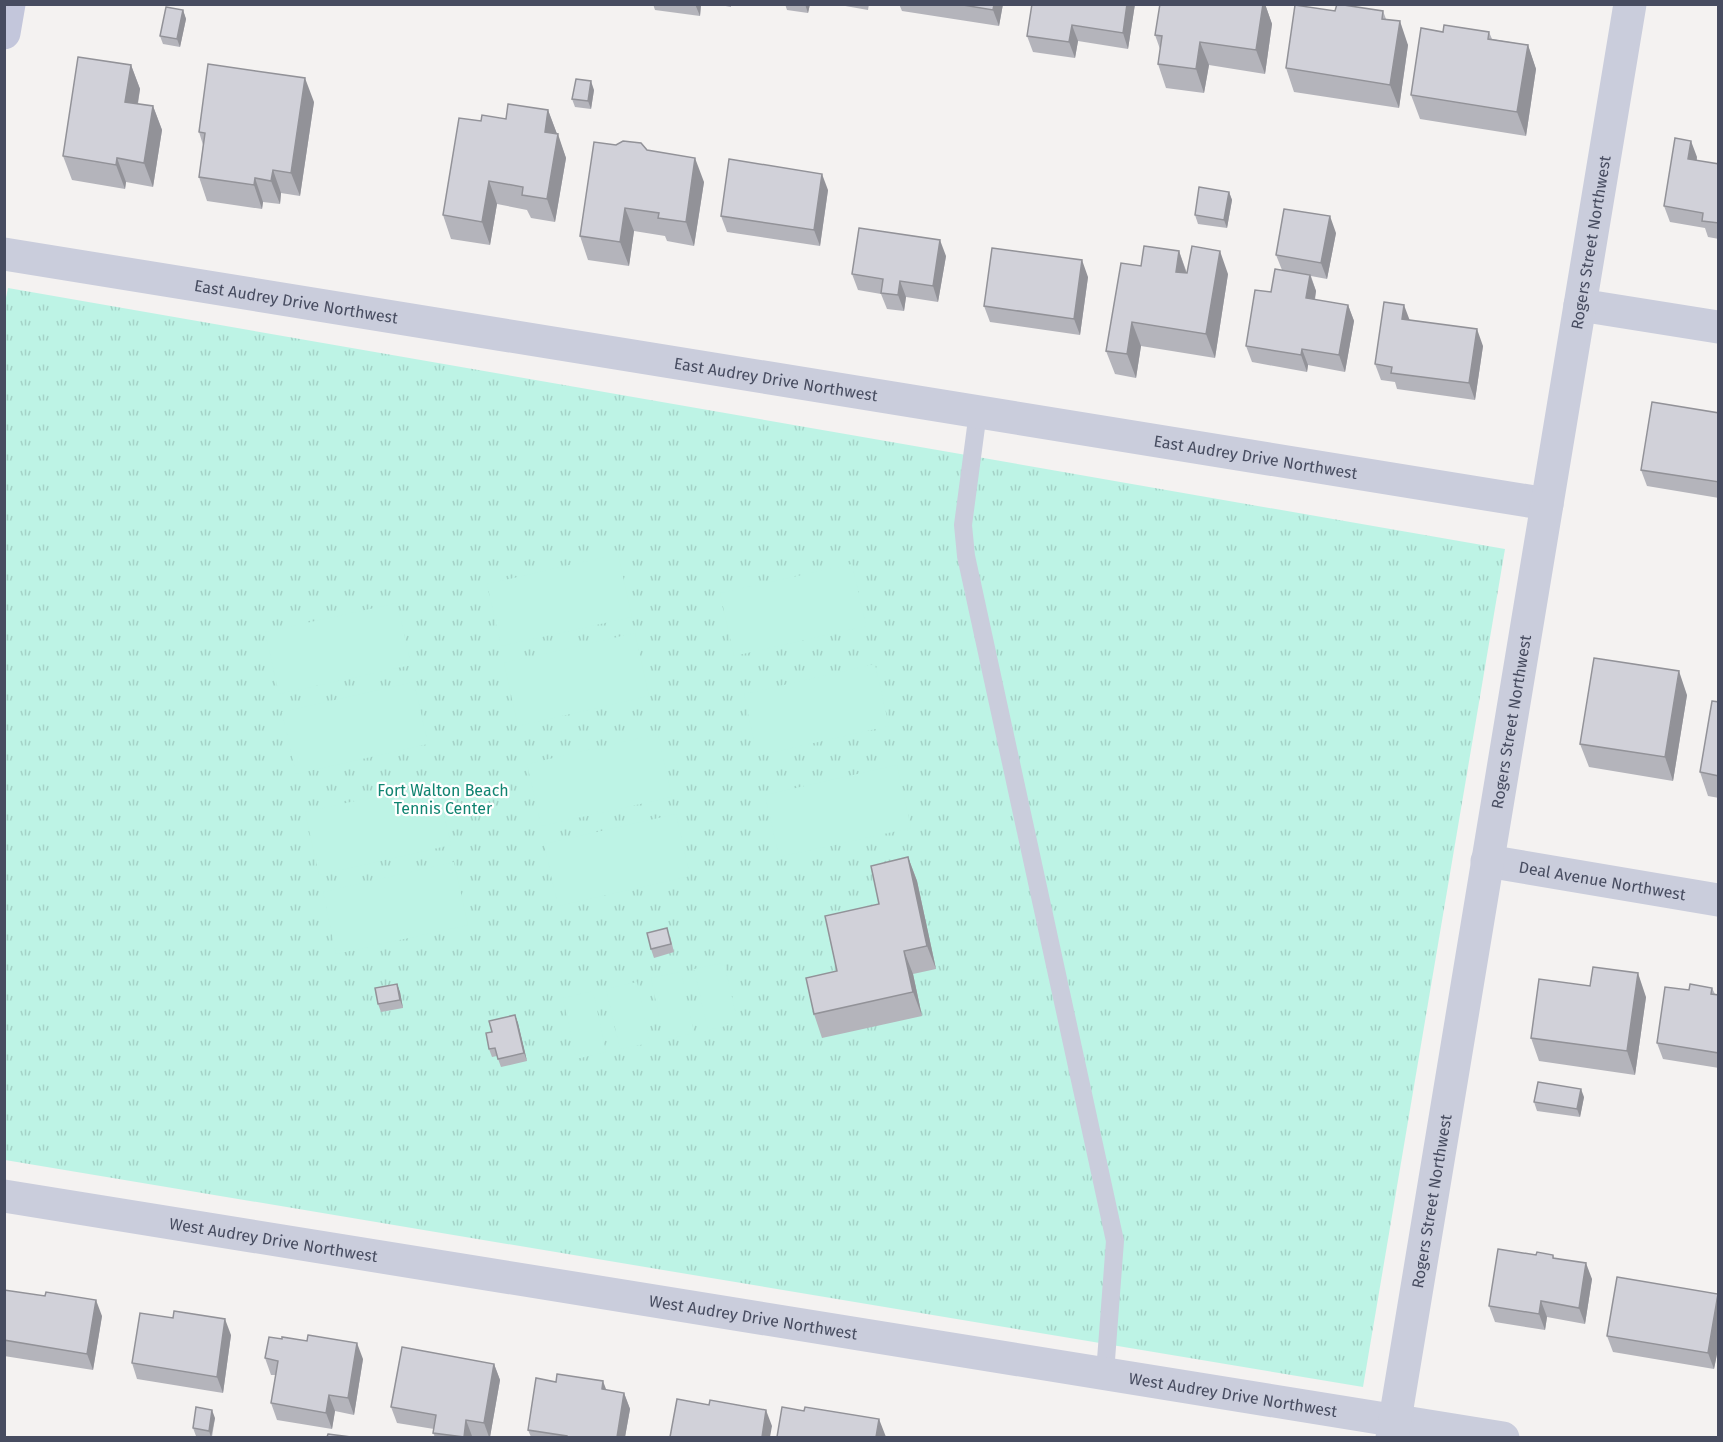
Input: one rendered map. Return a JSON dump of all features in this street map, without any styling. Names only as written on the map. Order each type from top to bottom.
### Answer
[{"type":"street","points":[[4,33],[9,4]]},
{"type":"street","name":"Rogers Street Northwest","points":[[1393,1428],[1630,4]]},
{"type":"street","name":"East Audrey Drive Northwest","points":[[4,254],[1546,504]]},
{"type":"street","points":[[1580,305],[1719,327]]},
{"type":"street","name":"Deal Avenue Northwest","points":[[1487,861],[1719,900]]},
{"type":"street","name":"West Audrey Drive Northwest","points":[[4,1196],[1105,1373],[1393,1428],[1503,1437]]},
{"type":"lane","points":[[978,412],[963,525],[966,556],[1115,1241],[1105,1373]]},
{"type":"green space","name":"Fort Walton Beach Tennis Center","points":[[8,288],[1505,549],[1363,1387],[5,1160],[4,308]]},
{"type":"green space","points":[[618,554],[632,617],[501,646],[487,584]]},
{"type":"green space","points":[[852,564],[866,626],[734,656],[720,593]]},
{"type":"green space","points":[[397,603],[411,665],[279,694],[265,632]]},
{"type":"green space","points":[[635,633],[649,696],[518,726],[504,663]]},
{"type":"green space","points":[[875,664],[889,726],[757,756],[744,694]]},
{"type":"green space","points":[[414,682],[428,744],[296,774],[282,712]]},
{"type":"green space","points":[[658,734],[672,797],[541,826],[527,764]]},
{"type":"green space","points":[[897,765],[911,828],[779,857],[765,795]]},
{"type":"green space","points":[[437,783],[451,845],[319,875],[305,812]]},
{"type":"green space","points":[[676,814],[690,876],[558,906],[544,844]]},
{"type":"green space","points":[[454,862],[468,925],[336,954],[323,892]]},
{"type":"green space","points":[[724,963],[738,1023],[708,1030],[694,969]]},
{"type":"green space","points":[[681,972],[694,1033],[664,1040],[651,978]]},
{"type":"green space","points":[[637,982],[650,1043],[620,1049],[606,989]]},
{"type":"green space","points":[[593,991],[606,1052],[576,1059],[563,998]]},
{"type":"building","points":[[957,4],[994,4],[993,10]]},
{"type":"building","points":[[1032,4],[1127,4],[1123,33],[1072,25],[1069,42],[1027,36]]},
{"type":"building","points":[[1160,4],[1263,4],[1256,50],[1200,42],[1196,69],[1158,64],[1162,36],[1155,35]]},
{"type":"building","points":[[1337,4],[1383,11],[1382,19],[1400,21],[1390,85],[1286,68],[1295,5],[1335,11]]},
{"type":"building","points":[[166,7],[183,10],[177,39],[160,36]]},
{"type":"building","points":[[1444,25],[1489,32],[1488,39],[1528,45],[1517,112],[1411,95],[1421,28],[1443,32]]},
{"type":"building","points":[[78,57],[131,65],[125,102],[153,106],[144,163],[117,158],[116,165],[63,156]]},
{"type":"building","points":[[208,64],[305,78],[291,173],[273,170],[271,181],[255,178],[254,185],[199,177],[205,133],[199,132]]},
{"type":"building","points":[[576,79],[591,81],[588,101],[572,99]]},
{"type":"building","points":[[508,104],[548,110],[545,132],[558,134],[547,199],[522,195],[523,187],[489,181],[482,222],[443,215],[459,118],[481,121],[482,115],[506,119]]},
{"type":"building","points":[[1675,138],[1691,141],[1688,159],[1719,164],[1719,223],[1702,221],[1703,213],[1664,206]]},
{"type":"building","points":[[623,141],[641,143],[647,150],[695,158],[686,222],[658,218],[659,213],[625,208],[620,242],[580,236],[594,142],[616,145]]},
{"type":"building","points":[[729,159],[822,174],[814,230],[721,216]]},
{"type":"building","points":[[1199,187],[1229,192],[1224,220],[1195,215]]},
{"type":"building","points":[[1284,209],[1330,216],[1321,263],[1276,255]]},
{"type":"building","points":[[859,228],[940,240],[933,286],[900,281],[898,295],[881,293],[883,279],[852,274]]},
{"type":"building","points":[[1144,246],[1179,251],[1176,272],[1187,273],[1192,246],[1220,251],[1206,334],[1132,322],[1127,354],[1106,351],[1121,263],[1141,266]]},
{"type":"building","points":[[992,248],[1082,260],[1074,319],[984,306]]},
{"type":"building","points":[[1275,269],[1310,275],[1306,298],[1348,305],[1339,355],[1302,349],[1301,355],[1246,346],[1255,290],[1271,292]]},
{"type":"building","points":[[1384,302],[1404,305],[1402,319],[1477,329],[1469,383],[1391,373],[1392,367],[1375,364]]},
{"type":"building","points":[[1652,402],[1719,413],[1719,482],[1641,470]]},
{"type":"building","points":[[1594,658],[1679,671],[1665,757],[1580,744]]},
{"type":"building","points":[[1712,701],[1719,702],[1719,776],[1700,772]]},
{"type":"building","points":[[908,857],[927,946],[904,951],[913,992],[814,1014],[806,978],[837,971],[825,916],[879,904],[871,866]]},
{"type":"building","points":[[667,928],[671,944],[651,949],[647,933]]},
{"type":"building","points":[[1593,967],[1638,973],[1627,1051],[1531,1038],[1539,979],[1590,986]]},
{"type":"building","points":[[397,984],[400,1000],[378,1004],[375,988]]},
{"type":"building","points":[[1690,984],[1712,988],[1711,994],[1719,995],[1719,1053],[1657,1043],[1665,987],[1689,990]]},
{"type":"building","points":[[515,1015],[524,1053],[498,1059],[495,1048],[489,1049],[486,1033],[492,1032],[489,1021]]},
{"type":"building","points":[[1538,1082],[1581,1089],[1577,1109],[1534,1102]]},
{"type":"building","points":[[1498,1249],[1536,1255],[1537,1252],[1553,1255],[1553,1258],[1586,1263],[1579,1308],[1541,1301],[1539,1314],[1489,1306]]},
{"type":"building","points":[[1617,1277],[1718,1294],[1708,1353],[1607,1336]]},
{"type":"building","points":[[4,1290],[45,1296],[46,1292],[96,1300],[87,1354],[4,1340]]},
{"type":"building","points":[[174,1311],[225,1319],[217,1377],[132,1363],[140,1313],[173,1318]]},
{"type":"building","points":[[308,1335],[357,1343],[348,1398],[329,1395],[326,1413],[271,1403],[278,1361],[265,1358],[269,1337],[307,1341]]},
{"type":"building","points":[[402,1347],[494,1364],[484,1423],[466,1420],[464,1437],[433,1433],[436,1415],[391,1407]]},
{"type":"building","points":[[557,1374],[603,1381],[602,1389],[624,1393],[617,1437],[567,1437],[528,1430],[536,1378],[556,1382]]},
{"type":"building","points":[[677,1399],[709,1405],[710,1400],[766,1410],[762,1437],[670,1437]]},
{"type":"building","points":[[196,1407],[212,1410],[209,1431],[193,1428]]},
{"type":"building","points":[[782,1407],[804,1411],[805,1407],[879,1419],[876,1437],[777,1437]]},
{"type":"building","points":[[328,1434],[351,1437],[327,1437]]}]
